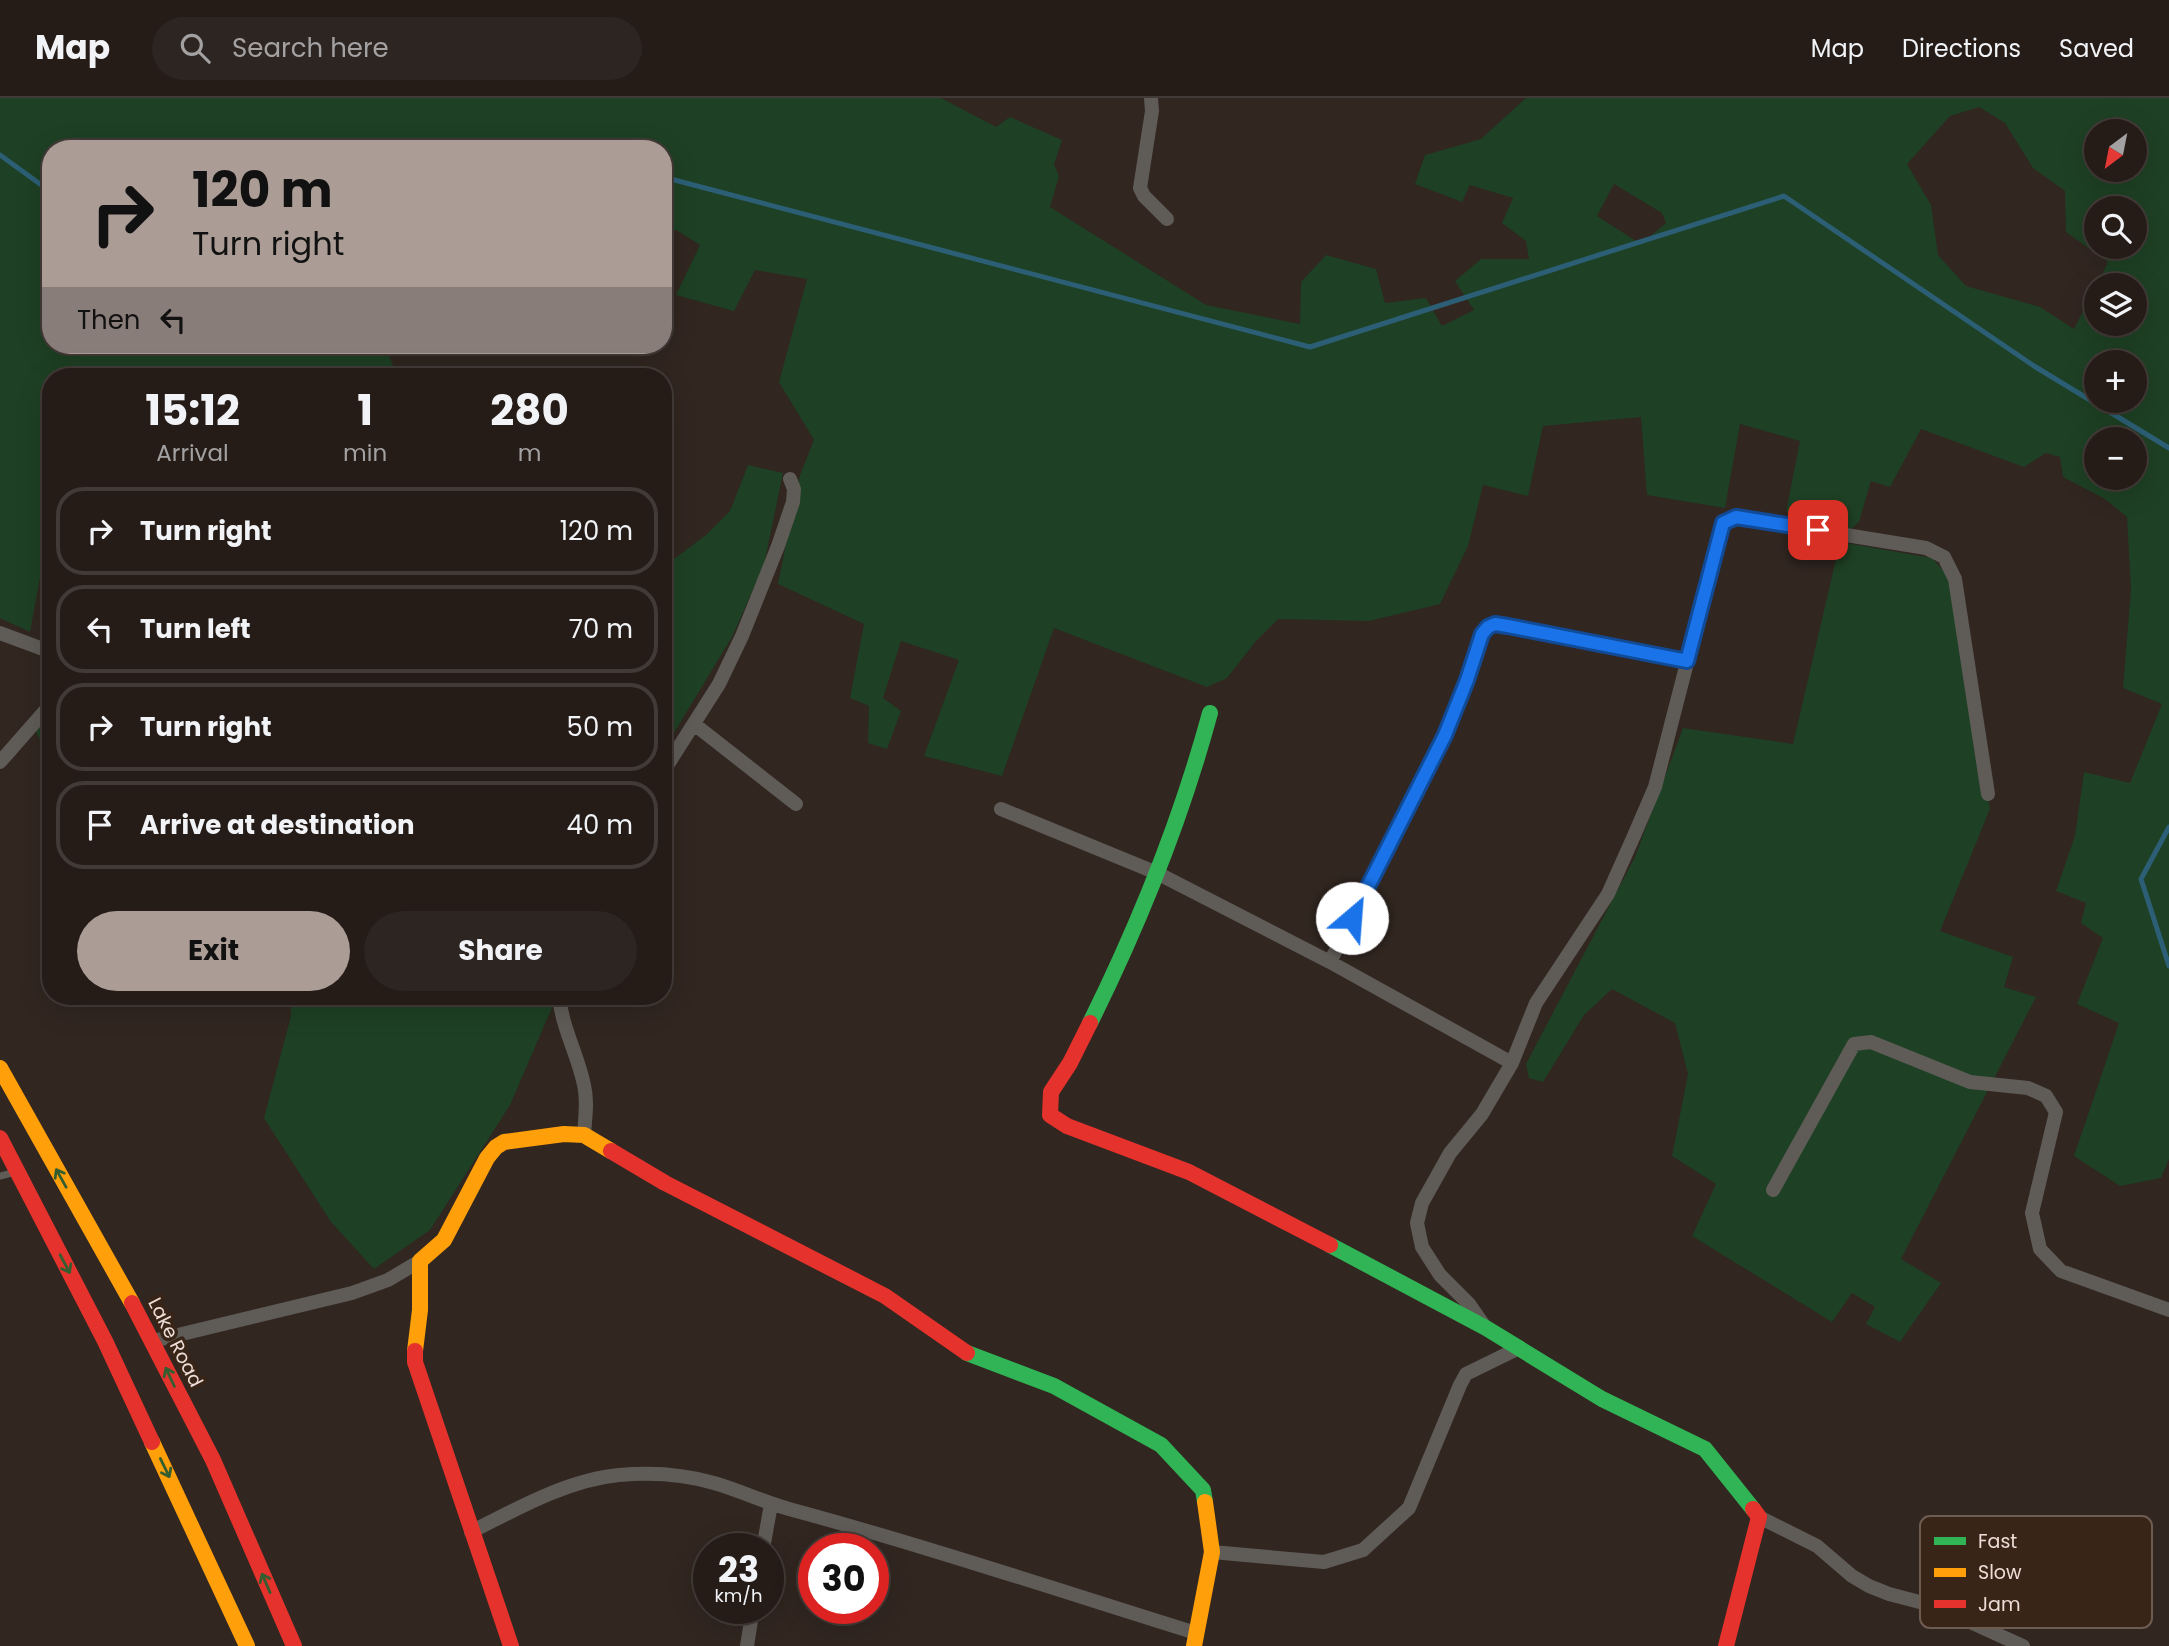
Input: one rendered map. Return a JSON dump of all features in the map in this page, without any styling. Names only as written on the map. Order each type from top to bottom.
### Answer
[{"type":"street","points":[[1151,98],[1152,111],[1140,188],[1144,196],[1167,219]]},
{"type":"street","points":[[672,758],[719,684],[742,636],[793,502],[794,489],[790,479]]},
{"type":"street","points":[[1486,1328],[1469,1304],[1440,1275],[1422,1247],[1417,1223],[1422,1203],[1450,1153],[1482,1114],[1512,1063],[1536,1003],[1608,894],[1633,838],[1655,787],[1723,523],[1736,517],[1926,548],[1944,557],[1955,579],[1989,794]]},
{"type":"street","points":[[1330,962],[1445,735],[1482,634],[1488,627],[1495,624],[1508,626],[1687,661]]},
{"type":"street","points":[[0,633],[42,649]]},
{"type":"street","points":[[1210,713],[1206,735],[1157,873],[1102,999],[1070,1063],[1051,1092],[1050,1115],[1066,1126],[1219,1186],[1486,1328],[1602,1399],[1705,1449],[1759,1517],[1817,1546],[1852,1576],[1869,1586],[1920,1602]]},
{"type":"street","points":[[0,762],[42,714]]},
{"type":"street","points":[[694,723],[796,804]]},
{"type":"street","points":[[1001,809],[1157,873],[1330,962],[1512,1063]]},
{"type":"street","points":[[561,1005],[565,1029],[584,1084],[584,1135]]},
{"type":"street","points":[[1773,1190],[1854,1044],[1871,1042],[1970,1082],[2028,1088],[2046,1096],[2056,1112],[2032,1213],[2039,1248],[2061,1271],[2169,1310]]},
{"type":"street","name":"Lake Road","points":[[0,1068],[153,1340],[212,1460],[294,1646]]},
{"type":"street","points":[[153,1340],[352,1293],[388,1280],[420,1261],[444,1240],[487,1158],[496,1147],[504,1142],[526,1138],[584,1135],[665,1183],[876,1291],[910,1311],[963,1351],[1054,1385],[1161,1445],[1203,1490],[1212,1552],[1195,1640],[847,1525],[771,1504],[690,1477],[650,1474],[588,1480],[471,1532]]},
{"type":"street","points":[[0,1138],[105,1341],[247,1646]]},
{"type":"street","points":[[420,1261],[420,1310],[415,1362],[511,1646]]},
{"type":"street","points":[[1212,1552],[1324,1562],[1363,1550],[1409,1508],[1466,1374],[1517,1349]]},
{"type":"street","points":[[766,1533],[771,1504]]},
{"type":"street","points":[[1726,1646],[1759,1517]]},
{"type":"street","points":[[747,1646],[750,1624]]},
{"type":"street","points":[[1983,1628],[2023,1646]]},
{"type":"lane","points":[[0,1176],[17,1172]]},
{"type":"green space","points":[[0,98],[941,98],[996,127],[1010,117],[1062,140],[1054,164],[1059,176],[1050,207],[1206,305],[1300,324],[1301,282],[1326,255],[1376,269],[1385,303],[1426,298],[1442,326],[1474,310],[1455,281],[1481,259],[1529,259],[1526,241],[1502,223],[1513,198],[1470,185],[1462,202],[1415,184],[1425,155],[1481,139],[1526,98],[2169,98],[2169,1159],[2161,1178],[2120,1186],[2074,1156],[2119,1023],[2077,1004],[2103,938],[2081,923],[2086,903],[2056,891],[2075,836],[2084,772],[2130,783],[2162,704],[2123,688],[2131,589],[2127,517],[2105,499],[2088,490],[2147,490],[2147,427],[2084,427],[2084,488],[2063,477],[2060,457],[2046,453],[2024,467],[1921,429],[1890,487],[1871,481],[1859,522],[1850,530],[1786,512],[1800,441],[1740,424],[1725,508],[1647,495],[1641,417],[1543,426],[1528,496],[1483,485],[1468,546],[1440,604],[1369,621],[1278,619],[1256,641],[1227,678],[1207,687],[1054,628],[1002,776],[924,756],[959,660],[901,641],[883,698],[901,711],[887,749],[868,743],[869,706],[850,698],[864,624],[778,584],[800,475],[814,440],[779,382],[807,279],[755,270],[734,311],[676,295],[700,245],[676,230],[672,231],[672,140],[42,140],[42,354],[388,354],[394,368],[42,368],[42,566],[30,632],[0,618]],"holes":[[[1979,107],[2005,123],[2033,168],[2065,191],[2066,232],[2084,245],[2084,196],[2147,196],[2147,259],[2104,259],[2108,262],[2103,273],[2147,273],[2147,336],[2084,336],[2084,309],[2074,329],[2040,307],[1966,286],[1938,255],[1931,205],[1907,164],[1950,116]],[[1614,184],[1662,213],[1666,223],[1641,244],[1597,216]]]},
{"type":"green space","points":[[748,465],[783,473],[764,565],[732,637],[672,736],[672,560],[706,535],[730,511]]},
{"type":"green space","points":[[1840,542],[1932,558],[1949,577],[1990,809],[1940,931],[2013,957],[2004,987],[2036,997],[1901,1259],[1941,1283],[1900,1342],[1866,1324],[1875,1307],[1852,1293],[1832,1322],[1692,1236],[1716,1184],[1672,1156],[1688,1074],[1675,1023],[1612,989],[1584,1015],[1543,1082],[1529,1078],[1526,1064],[1635,857],[1683,728],[1793,744]]},
{"type":"green space","points":[[42,724],[42,744],[36,731]]},
{"type":"green space","points":[[290,1005],[553,1005],[510,1105],[430,1230],[374,1269],[331,1222],[264,1118],[291,1016]]},
{"type":"waterway","points":[[0,155],[42,185]]},
{"type":"waterway","points":[[672,179],[1310,347],[1784,196],[2034,366],[2169,448]]},
{"type":"waterway","points":[[2169,827],[2141,879],[2169,966]]},
{"type":"traffic: fast","points":[[1090,1023],[1158,871],[1186,793],[1210,713]]},
{"type":"traffic: fast","points":[[1330,1245],[1486,1328],[1602,1399],[1705,1449],[1753,1509]]},
{"type":"traffic: fast","points":[[967,1353],[1054,1386],[1161,1445],[1203,1490],[1205,1502]]},
{"type":"traffic: slow","points":[[0,1068],[132,1303]]},
{"type":"traffic: slow","points":[[415,1351],[420,1310],[420,1261],[444,1240],[487,1158],[496,1147],[504,1142],[564,1134],[584,1135],[611,1151]]},
{"type":"traffic: slow","points":[[152,1442],[247,1646]]},
{"type":"traffic: slow","points":[[1194,1646],[1212,1552],[1205,1502]]},
{"type":"traffic: jam","points":[[1090,1023],[1070,1063],[1051,1092],[1050,1115],[1067,1126],[1189,1172],[1330,1245]]},
{"type":"traffic: jam","points":[[0,1138],[105,1341],[152,1442]]},
{"type":"traffic: jam","points":[[611,1151],[665,1183],[885,1296],[967,1353]]},
{"type":"traffic: jam","points":[[132,1303],[213,1460],[294,1646]]},
{"type":"traffic: jam","points":[[415,1351],[415,1362],[511,1646]]},
{"type":"traffic: jam","points":[[1726,1646],[1759,1517],[1753,1509]]},
{"type":"route","points":[[1352,918],[1445,735],[1482,634],[1488,627],[1495,624],[1508,626],[1687,661],[1723,523],[1736,517],[1818,530]]}]
